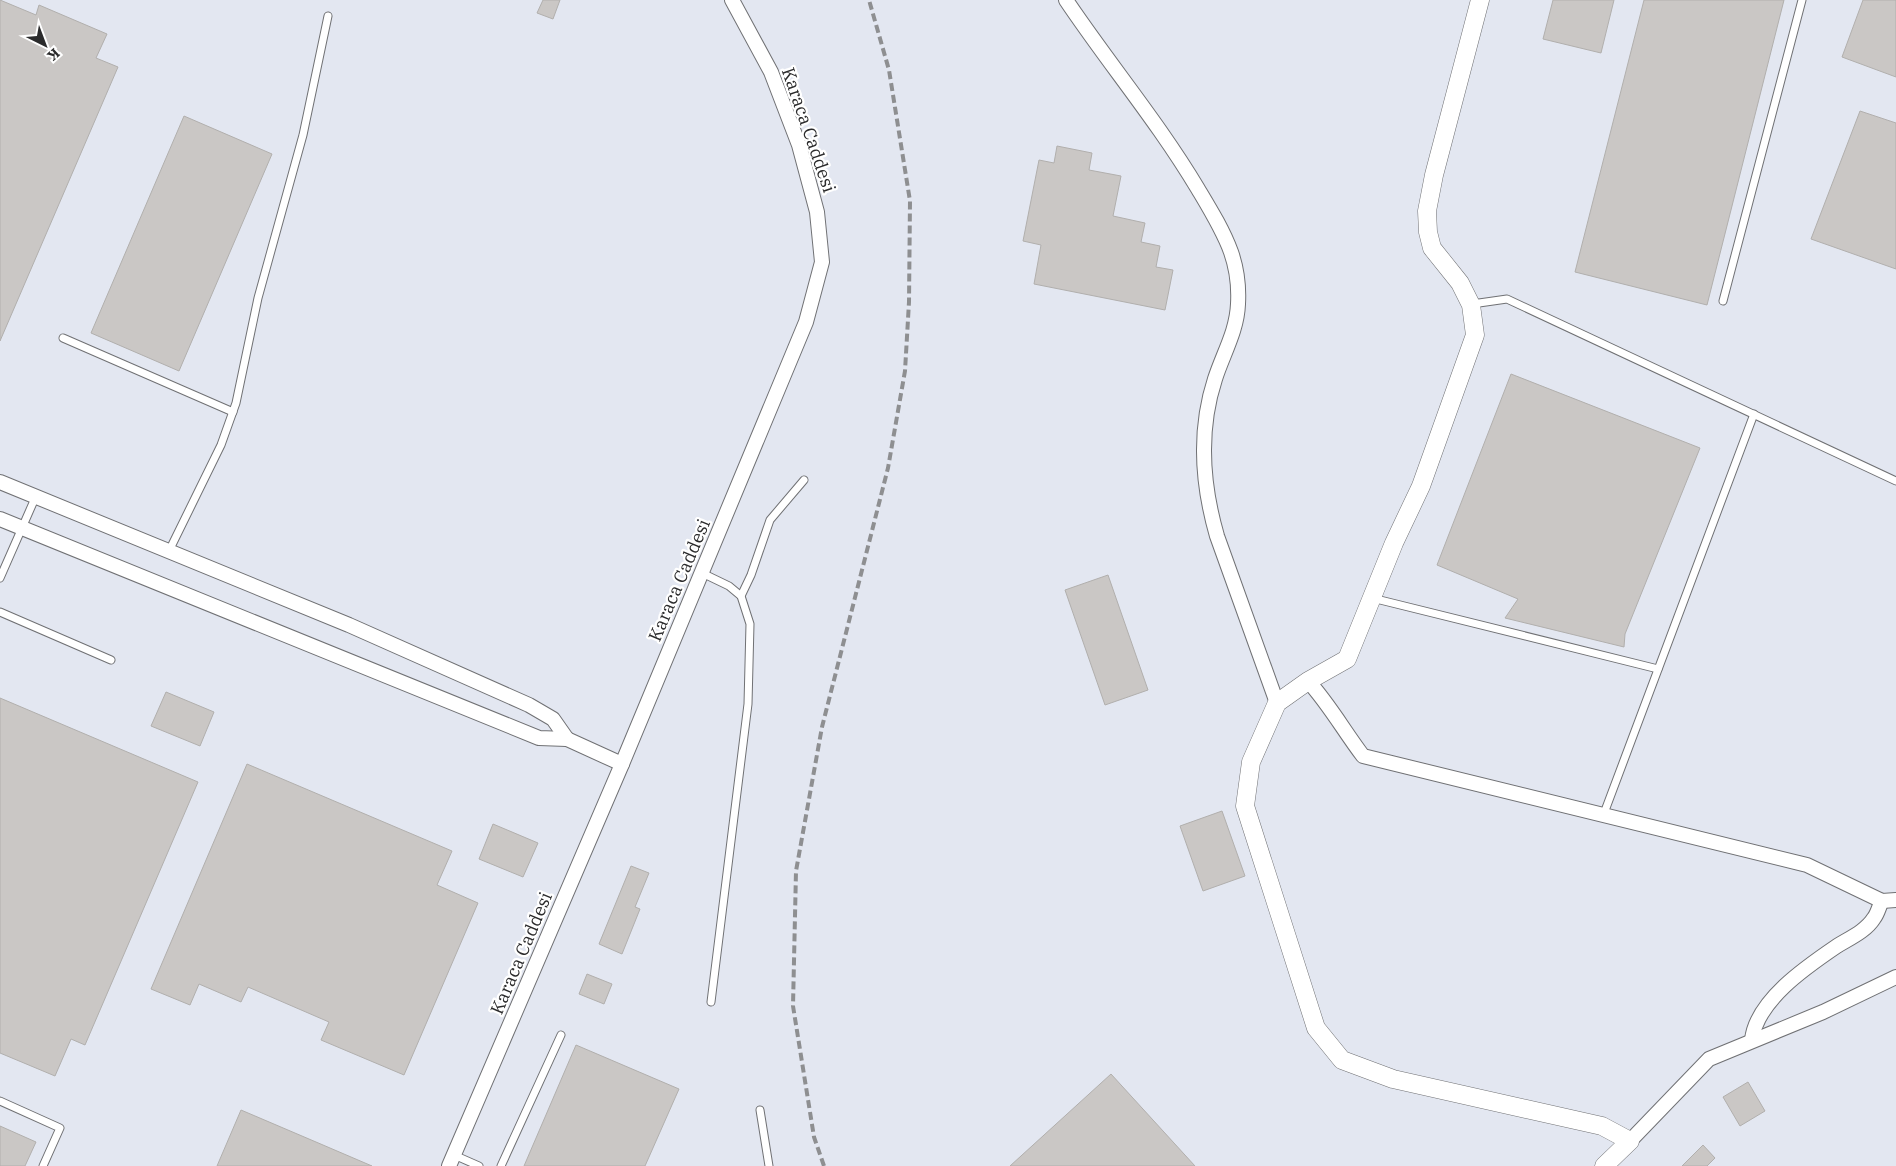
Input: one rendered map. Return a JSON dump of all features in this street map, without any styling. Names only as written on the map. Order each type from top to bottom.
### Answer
[{"type":"street","name":"Karaca Caddesi","points":[[451,1161],[622,764],[806,322],[822,262],[817,212],[798,145],[771,72],[732,0]]},
{"type":"street","points":[[1066,0],[1162,131],[1206,203],[1226,240],[1233,258],[1238,278],[1238,307],[1231,339],[1217,374],[1209,402],[1205,425],[1204,470],[1210,514],[1277,703]]},
{"type":"street","points":[[1480,0],[1434,175],[1427,211],[1428,232],[1432,248],[1460,283],[1471,305],[1475,335],[1421,486],[1347,658],[1308,681],[1277,703],[1251,762],[1244,806],[1316,1028],[1342,1060],[1392,1079],[1602,1126],[1630,1141]]},
{"type":"street","points":[[0,482],[349,625],[529,705],[553,719],[567,739]]},
{"type":"street","points":[[0,519],[539,738],[567,739],[622,764]]},
{"type":"street","points":[[1308,681],[1326,701],[1342,729],[1363,756],[1807,865],[1889,900],[1863,930],[1792,980],[1773,999],[1761,1012],[1753,1028],[1752,1040]]},
{"type":"street","points":[[1604,1166],[1709,1059],[1823,1012],[1896,978]]},
{"type":"lane","points":[[1722,301],[1802,0]]},
{"type":"lane","points":[[169,551],[217,453],[242,382],[268,257],[303,135],[328,16]]},
{"type":"lane","points":[[1471,305],[1507,299],[1896,480]]},
{"type":"lane","points":[[63,338],[233,412]]},
{"type":"lane","points":[[1603,816],[1754,414]]},
{"type":"lane","points":[[740,596],[751,575],[770,520],[804,480]]},
{"type":"lane","points":[[0,578],[36,496]]},
{"type":"lane","points":[[702,573],[729,586],[740,596],[750,624],[748,704],[711,1002]]},
{"type":"lane","points":[[1372,598],[1658,669]]},
{"type":"lane","points":[[0,612],[111,660]]},
{"type":"lane","points":[[500,1166],[561,1035]]},
{"type":"lane","points":[[0,1102],[60,1128],[43,1166]]},
{"type":"lane","points":[[760,1110],[769,1166]]},
{"type":"lane","points":[[451,1161],[479,1166]]},
{"type":"shaded area","points":[[0,0],[1896,0],[1896,1166],[0,1166]]},
{"type":"building","points":[[0,0],[36,15],[39,5],[107,34],[96,58],[118,67],[0,341]]},
{"type":"building","points":[[543,0],[560,0],[553,19],[537,13]]},
{"type":"building","points":[[1553,0],[1614,0],[1601,53],[1543,39]]},
{"type":"building","points":[[1644,0],[1784,0],[1707,305],[1575,272]]},
{"type":"building","points":[[1863,0],[1896,0],[1896,77],[1842,57]]},
{"type":"building","points":[[1860,111],[1896,123],[1896,269],[1811,239]]},
{"type":"building","points":[[184,116],[272,154],[179,371],[91,333]]},
{"type":"building","points":[[1057,146],[1092,153],[1089,170],[1121,176],[1113,216],[1145,223],[1141,242],[1160,246],[1156,267],[1173,270],[1165,310],[1034,284],[1041,245],[1023,241],[1039,160],[1054,163]]},
{"type":"building","points":[[1511,374],[1700,448],[1625,634],[1624,647],[1505,618],[1518,599],[1437,565]]},
{"type":"building","points":[[1108,575],[1148,690],[1105,705],[1065,590]]},
{"type":"building","points":[[166,692],[214,712],[200,746],[151,726]]},
{"type":"building","points":[[0,698],[198,782],[85,1045],[71,1039],[55,1076],[0,1053]]},
{"type":"building","points":[[247,764],[452,851],[437,885],[478,903],[404,1075],[321,1040],[329,1022],[248,987],[241,1002],[199,984],[190,1005],[151,989]]},
{"type":"building","points":[[1222,811],[1245,876],[1203,891],[1180,826]]},
{"type":"building","points":[[493,824],[538,843],[523,877],[479,859]]},
{"type":"building","points":[[631,866],[649,873],[635,907],[640,909],[622,954],[599,944]]},
{"type":"building","points":[[587,974],[612,984],[604,1004],[579,994]]},
{"type":"building","points":[[576,1045],[679,1089],[645,1166],[524,1166]]},
{"type":"building","points":[[1111,1074],[1195,1166],[1010,1166]]},
{"type":"building","points":[[1748,1082],[1765,1111],[1740,1126],[1723,1097]]},
{"type":"building","points":[[241,1110],[323,1145],[372,1166],[217,1166]]},
{"type":"building","points":[[0,1126],[36,1142],[25,1166],[0,1166]]},
{"type":"building","points":[[1703,1145],[1715,1158],[1707,1166],[1682,1166]]},
{"type":"railway","points":[[824,1166],[814,1137],[793,1006],[796,871],[822,727],[888,468],[905,371],[909,302],[910,201],[889,70],[869,0]]}]
